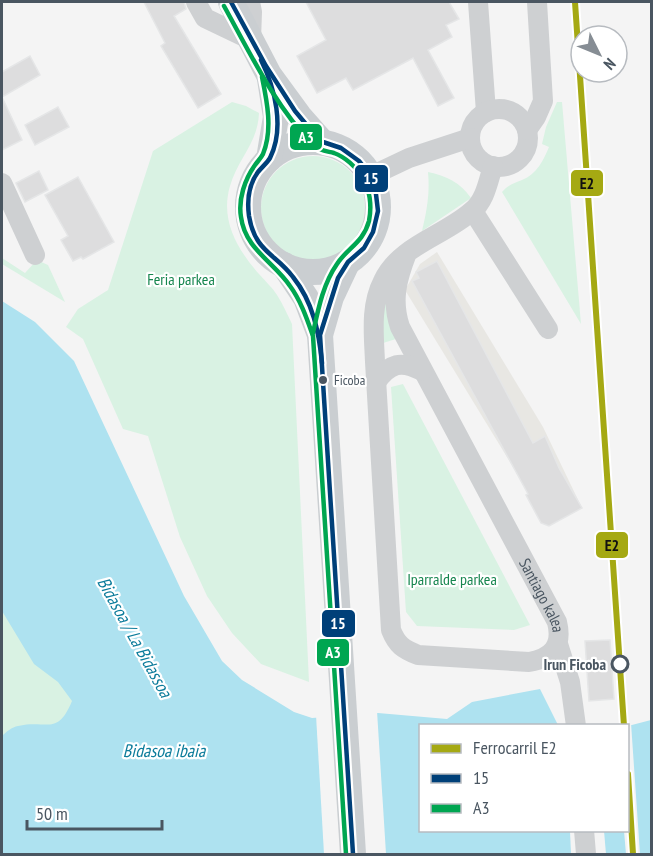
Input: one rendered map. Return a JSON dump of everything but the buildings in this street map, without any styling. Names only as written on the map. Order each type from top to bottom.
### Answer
[{"type":"main road","points":[[231,2],[269,75],[299,116],[322,142]]},
{"type":"main road","points":[[269,75],[276,117],[274,141],[269,159]]},
{"type":"main road","points":[[322,142],[337,146],[351,154],[371,176],[377,192],[376,224],[370,240],[360,253],[347,263],[332,270],[299,271],[284,265],[260,245],[252,231],[248,216],[248,200],[259,171],[269,159],[294,145],[322,142]]},
{"type":"main road","points":[[320,335],[331,297],[347,263]]},
{"type":"main road","points":[[284,265],[306,298],[320,335],[353,855]]},
{"type":"street","points":[[196,2],[205,18],[251,40],[250,2]]},
{"type":"street","points":[[478,2],[486,112]]},
{"type":"street","points":[[527,130],[543,101],[537,2]]},
{"type":"street","points":[[506,110],[515,114],[527,130],[526,149],[513,164],[503,167],[484,163],[472,148],[470,138],[474,123],[486,112],[506,110]]},
{"type":"street","points":[[371,176],[409,158],[470,138]]},
{"type":"street","points":[[376,382],[373,320],[379,292],[388,271],[407,253],[473,211],[484,194],[494,166]]},
{"type":"street","points":[[2,183],[35,255]]},
{"type":"street","points":[[473,211],[548,329]]},
{"type":"street","name":"Santiago kalea","points":[[376,382],[391,630],[395,642],[403,649],[418,655],[529,662],[543,660],[558,644],[557,622],[400,327],[396,314],[395,291],[407,253]]},
{"type":"street","points":[[376,382],[393,366],[411,365],[422,371]]},
{"type":"street","points":[[558,644],[570,682],[576,723]]},
{"type":"street","points":[[584,832],[586,855]]},
{"type":"shaded area","points":[[437,252],[543,427],[582,508],[549,526],[405,290],[420,264]]},
{"type":"green space","name":"Feria parkea","points":[[232,102],[259,113],[255,133],[230,186],[227,199],[229,222],[244,254],[275,292],[292,324],[309,682],[261,664],[232,633],[207,596],[180,537],[148,436],[123,429],[83,339],[66,327],[78,309],[108,290],[153,151]]},
{"type":"green space","points":[[557,102],[562,102],[581,324],[502,192],[536,171],[542,162],[549,147],[542,144],[546,127]]},
{"type":"green space","points":[[313,156],[333,160],[350,171],[361,188],[365,208],[361,228],[350,245],[333,256],[313,260],[293,256],[276,245],[265,228],[261,208],[265,188],[276,171],[293,160]]},
{"type":"green space","points":[[428,172],[452,180],[471,198],[422,231],[428,202]]},
{"type":"green space","points":[[2,258],[25,273],[37,260],[48,265],[65,302],[2,264]]},
{"type":"green space","points":[[389,280],[399,338],[380,344],[379,323]]},
{"type":"green space","name":"Iparralde parkea","points":[[403,384],[530,625],[514,630],[417,626],[406,612],[391,387]]},
{"type":"green space","points":[[2,534],[104,721],[2,769]]},
{"type":"water","name":"Bidasoa ibaia","points":[[2,301],[35,322],[74,361],[184,596],[222,661],[242,680],[294,712],[312,718],[378,713],[447,719],[472,702],[540,689],[558,724],[419,724],[419,832],[629,832],[629,726],[651,720],[651,854],[2,854],[2,736],[18,726],[56,723],[67,712],[72,701],[58,682],[34,664],[2,611]]},
{"type":"pier","points":[[377,711],[386,854],[324,854],[316,715]]},
{"type":"pier","points":[[631,723],[640,854],[626,854],[624,832],[629,832],[629,724],[625,724]]},
{"type":"pier","points":[[570,832],[604,832],[606,854],[571,854]]},
{"type":"rail line","name":"E2","points":[[575,2],[624,724]]},
{"type":"rail line","name":"E2","points":[[629,790],[633,854]]},
{"type":"transit line","name":"15","points":[[231,2],[266,66],[295,111],[320,141],[341,148],[359,161],[375,186],[378,211],[373,232],[364,248],[348,262],[338,278],[320,335],[353,854]]},
{"type":"transit line","name":"A3","points":[[224,6],[264,78],[299,130],[313,145],[338,155],[357,169],[369,192],[369,221],[363,235],[341,258],[332,272],[322,297],[313,333]]},
{"type":"transit line","name":"15","points":[[261,60],[274,95],[277,134],[270,158],[258,172],[251,187],[249,216],[252,228],[261,245],[293,277],[306,297],[317,329],[322,363]]},
{"type":"transit line","name":"A3","points":[[262,77],[267,106],[268,135],[263,154],[245,183],[241,217],[248,238],[254,247],[294,292],[313,336],[346,854]]},
{"type":"place","name":"Ficoba","points":[[323,380]]},
{"type":"place","name":"Irun Ficoba","points":[[620,664]]},
{"type":"water label","name":"Bidasoa / La Bidassoa","points":[[135,637]]}]
